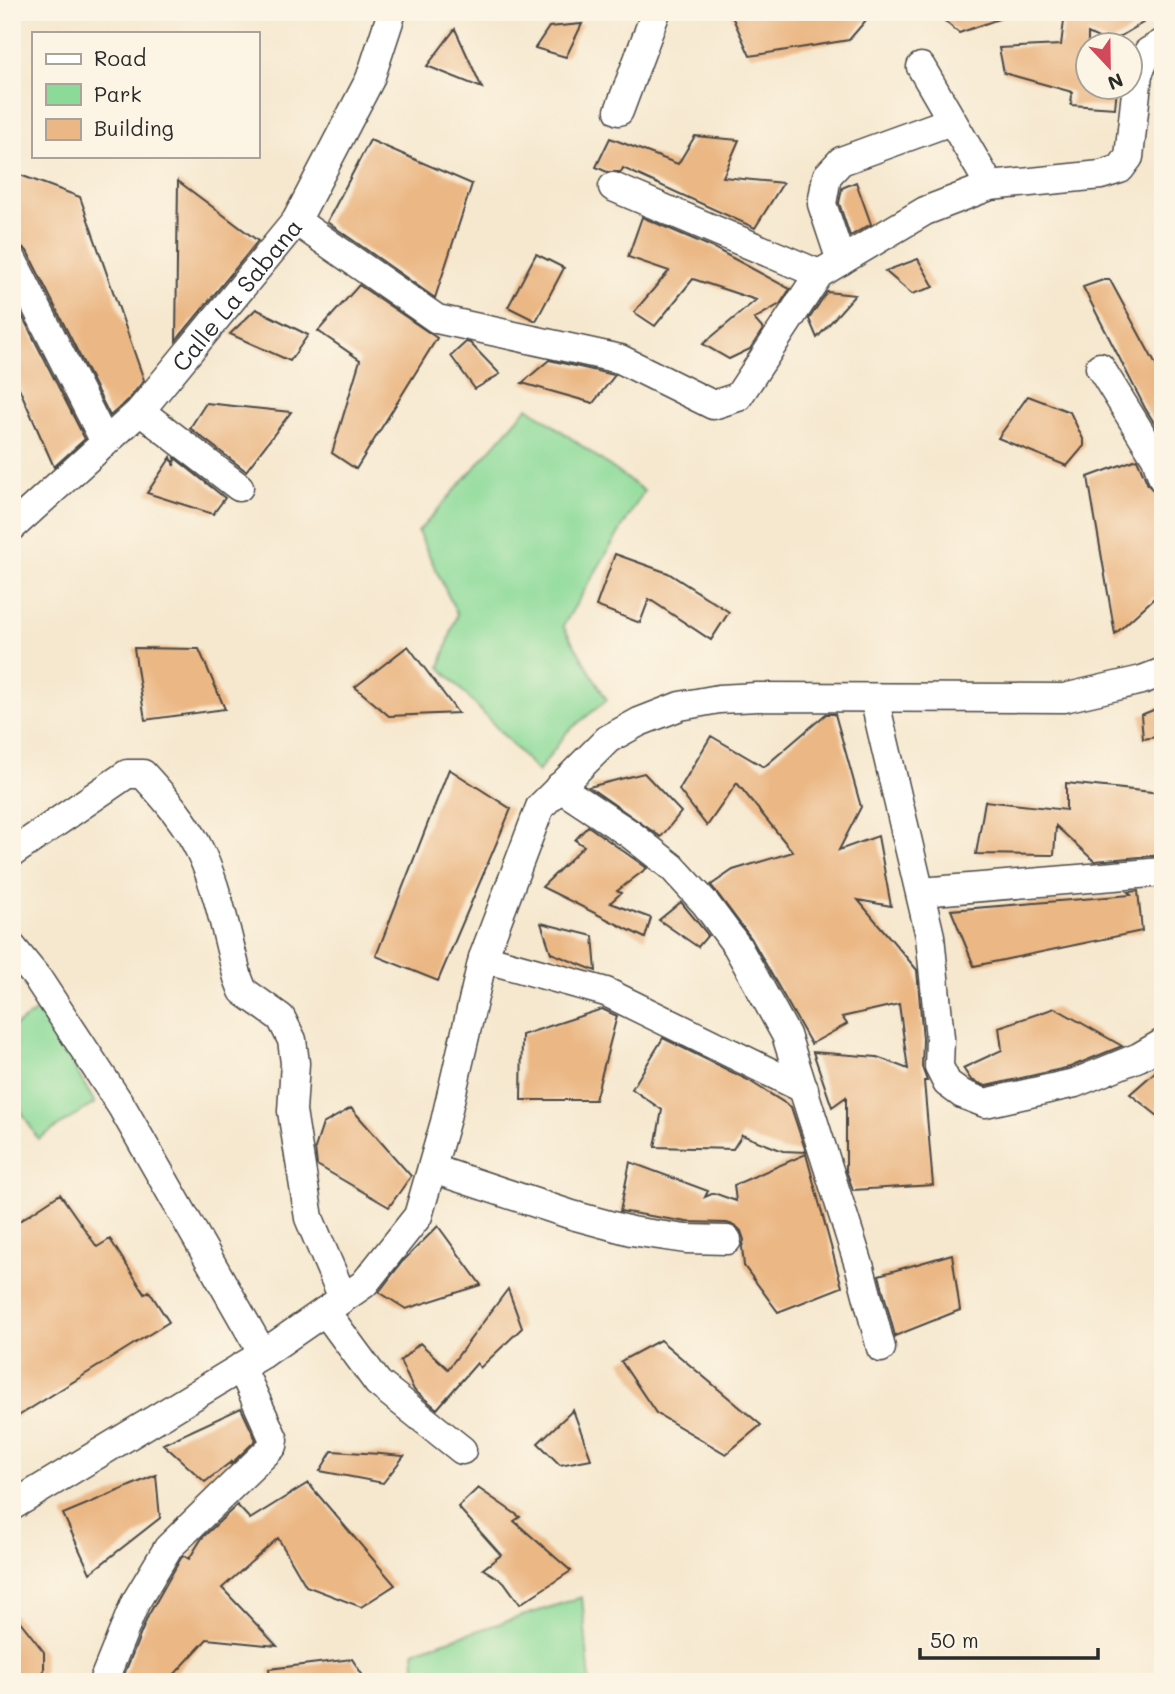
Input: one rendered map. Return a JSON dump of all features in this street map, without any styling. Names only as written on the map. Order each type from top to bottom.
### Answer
[{"type":"street","name":"Calle La Sabana","points":[[12,527],[140,411],[296,220],[370,79],[392,12]]},
{"type":"street","points":[[619,111],[656,12]]},
{"type":"street","points":[[296,220],[436,319],[620,359],[713,405],[738,397],[830,268],[925,211],[990,186],[1101,174],[1120,169],[1129,157],[1138,74],[1148,52],[1163,44]]},
{"type":"street","points":[[921,67],[990,186]]},
{"type":"street","points":[[830,268],[822,204],[827,176],[841,161],[951,121]]},
{"type":"street","points":[[613,187],[830,268]]},
{"type":"street","points":[[12,259],[105,442]]},
{"type":"street","points":[[1100,367],[1156,458],[1163,479]]},
{"type":"street","points":[[140,411],[239,487]]},
{"type":"street","points":[[12,1506],[252,1361],[364,1284],[418,1216],[433,1169],[482,958],[540,807],[608,739],[639,722],[680,706],[719,699],[1064,698],[1142,680],[1163,671]]},
{"type":"street","points":[[874,698],[930,936],[940,1038],[939,1067],[947,1083],[962,1094],[985,1103],[1075,1083],[1163,1043]]},
{"type":"street","points":[[12,853],[127,774],[143,774],[178,815],[201,853],[243,991],[281,1018],[292,1040],[295,1063],[292,1111],[309,1218],[334,1304],[378,1383],[462,1451]]},
{"type":"street","points":[[559,787],[671,867],[705,903],[737,946],[786,1035],[860,1268],[881,1348]]},
{"type":"street","points":[[921,892],[1163,872]]},
{"type":"street","points":[[12,947],[38,979],[122,1107],[252,1361],[274,1440],[273,1446],[168,1548],[135,1604],[103,1682]]},
{"type":"street","points":[[482,958],[606,992],[804,1089]]},
{"type":"street","points":[[433,1169],[572,1215],[631,1231],[686,1239],[727,1240]]},
{"type":"green space","points":[[528,407],[644,491],[563,626],[607,700],[567,732],[538,772],[440,667],[457,614],[418,532]]},
{"type":"green space","points":[[40,1009],[95,1103],[38,1139],[12,1096],[12,1028]]},
{"type":"green space","points":[[582,1597],[590,1682],[416,1682],[414,1651]]},
{"type":"building","points":[[730,12],[873,12],[849,40],[750,56]]},
{"type":"building","points":[[934,12],[1009,12],[1010,15],[959,33]]},
{"type":"building","points":[[1047,12],[1161,12],[1127,32],[1074,32],[1074,102],[1116,102],[1115,108],[1071,105],[1072,92],[1004,73],[999,48],[1061,45],[1064,21]]},
{"type":"building","points":[[582,24],[566,57],[535,48],[549,27]]},
{"type":"building","points":[[455,29],[482,88],[427,66]]},
{"type":"building","points":[[695,136],[739,140],[723,177],[783,183],[755,228],[623,168],[621,172],[607,172],[596,167],[610,138],[678,164]]},
{"type":"building","points":[[370,140],[472,184],[435,298],[327,222]]},
{"type":"building","points":[[12,172],[80,197],[144,380],[128,400],[110,416],[27,251],[12,242]]},
{"type":"building","points":[[178,181],[258,241],[176,341]]},
{"type":"building","points":[[856,182],[871,224],[850,236],[839,203],[842,188]]},
{"type":"building","points":[[642,217],[714,248],[790,289],[780,304],[754,319],[763,329],[750,349],[729,359],[703,344],[756,300],[693,279],[655,326],[634,312],[669,271],[628,257]]},
{"type":"building","points":[[536,254],[564,268],[536,321],[508,307]]},
{"type":"building","points":[[918,259],[934,287],[912,294],[885,271]]},
{"type":"building","points":[[1110,280],[1163,378],[1163,437],[1145,408],[1083,287]]},
{"type":"building","points":[[359,285],[437,338],[356,469],[332,453],[360,360],[318,331]]},
{"type":"building","points":[[827,292],[855,295],[817,338],[809,319]]},
{"type":"building","points":[[12,296],[85,439],[54,467],[12,372]]},
{"type":"building","points":[[256,309],[308,335],[290,361],[230,334]]},
{"type":"building","points":[[466,342],[500,374],[475,389],[451,356]]},
{"type":"building","points":[[549,360],[615,375],[593,403],[522,383]]},
{"type":"building","points":[[1028,396],[1070,412],[1084,446],[1067,466],[998,438]]},
{"type":"building","points":[[206,403],[291,412],[246,471],[190,428]]},
{"type":"building","points":[[171,457],[174,466],[175,458],[225,498],[213,514],[147,493]]},
{"type":"building","points":[[1137,459],[1148,485],[1157,494],[1163,517],[1163,590],[1115,634],[1088,477]]},
{"type":"building","points":[[615,554],[668,573],[729,612],[711,640],[649,599],[640,623],[596,606]]},
{"type":"building","points":[[408,646],[458,713],[389,716],[355,687]]},
{"type":"building","points":[[134,648],[199,649],[225,709],[145,720]]},
{"type":"building","points":[[1163,706],[1163,736],[1143,739],[1141,715]]},
{"type":"building","points":[[826,714],[835,714],[861,807],[839,850],[878,836],[891,906],[858,900],[917,970],[923,1039],[922,1067],[927,1081],[924,1081],[933,1185],[853,1190],[846,1170],[846,1097],[832,1107],[813,1052],[877,1057],[908,1069],[899,1004],[842,1017],[847,1024],[811,1044],[751,938],[711,885],[733,870],[793,852],[737,783],[707,826],[679,790],[711,736],[764,767]]},
{"type":"building","points":[[449,769],[511,809],[438,981],[376,956]]},
{"type":"building","points":[[644,773],[681,812],[661,837],[589,787]]},
{"type":"building","points":[[1066,783],[1161,793],[1163,855],[1094,861],[1056,826],[1054,855],[976,854],[985,801],[1066,810]]},
{"type":"building","points":[[588,826],[647,868],[617,891],[621,893],[610,903],[651,918],[645,938],[542,887],[584,846],[575,840]]},
{"type":"building","points":[[1138,891],[1142,931],[974,966],[951,910],[1131,895],[1128,892]]},
{"type":"building","points":[[681,902],[708,935],[698,947],[659,920]]},
{"type":"building","points":[[541,923],[593,936],[596,971],[551,953]]},
{"type":"building","points":[[1055,1008],[1122,1046],[1070,1067],[986,1086],[971,1080],[963,1068],[1002,1050],[999,1027]]},
{"type":"building","points":[[602,1009],[617,1016],[595,1100],[521,1100],[522,1035]]},
{"type":"building","points":[[663,1038],[748,1080],[791,1107],[806,1152],[783,1151],[742,1135],[733,1149],[655,1147],[662,1110],[632,1089]]},
{"type":"building","points":[[1163,1065],[1163,1120],[1130,1094]]},
{"type":"building","points":[[351,1108],[411,1176],[389,1207],[317,1165],[315,1148],[323,1124]]},
{"type":"building","points":[[806,1154],[842,1287],[778,1312],[744,1266],[744,1240],[736,1226],[727,1223],[687,1222],[620,1211],[630,1162],[708,1191],[705,1197],[714,1193],[736,1201],[734,1185]]},
{"type":"building","points":[[60,1194],[97,1247],[110,1239],[145,1294],[149,1291],[169,1322],[12,1420],[12,1226]]},
{"type":"building","points":[[438,1226],[481,1285],[406,1309],[379,1292],[402,1262]]},
{"type":"building","points":[[952,1254],[960,1310],[895,1336],[879,1275]]},
{"type":"building","points":[[508,1289],[522,1328],[480,1368],[477,1363],[437,1409],[414,1390],[400,1361],[420,1343],[448,1369]]},
{"type":"building","points":[[660,1340],[761,1425],[726,1454],[656,1413],[621,1361]]},
{"type":"building","points":[[241,1408],[256,1440],[230,1465],[232,1461],[205,1482],[163,1444]]},
{"type":"building","points":[[573,1410],[591,1459],[560,1465],[538,1443]]},
{"type":"building","points":[[332,1451],[404,1456],[383,1483],[320,1471]]},
{"type":"building","points":[[156,1475],[160,1518],[90,1573],[63,1514]]},
{"type":"building","points":[[308,1483],[395,1585],[361,1607],[306,1586],[278,1538],[222,1588],[277,1646],[207,1639],[172,1677],[123,1677],[148,1616],[181,1558],[184,1556],[189,1559],[202,1538],[237,1505],[250,1519]]},
{"type":"building","points":[[478,1488],[520,1517],[514,1521],[571,1571],[520,1604],[504,1582],[483,1569],[501,1555],[458,1507]]},
{"type":"building","points":[[12,1611],[44,1652],[44,1669],[38,1682],[12,1682]]},
{"type":"building","points":[[352,1659],[367,1682],[270,1682],[269,1669]]}]
